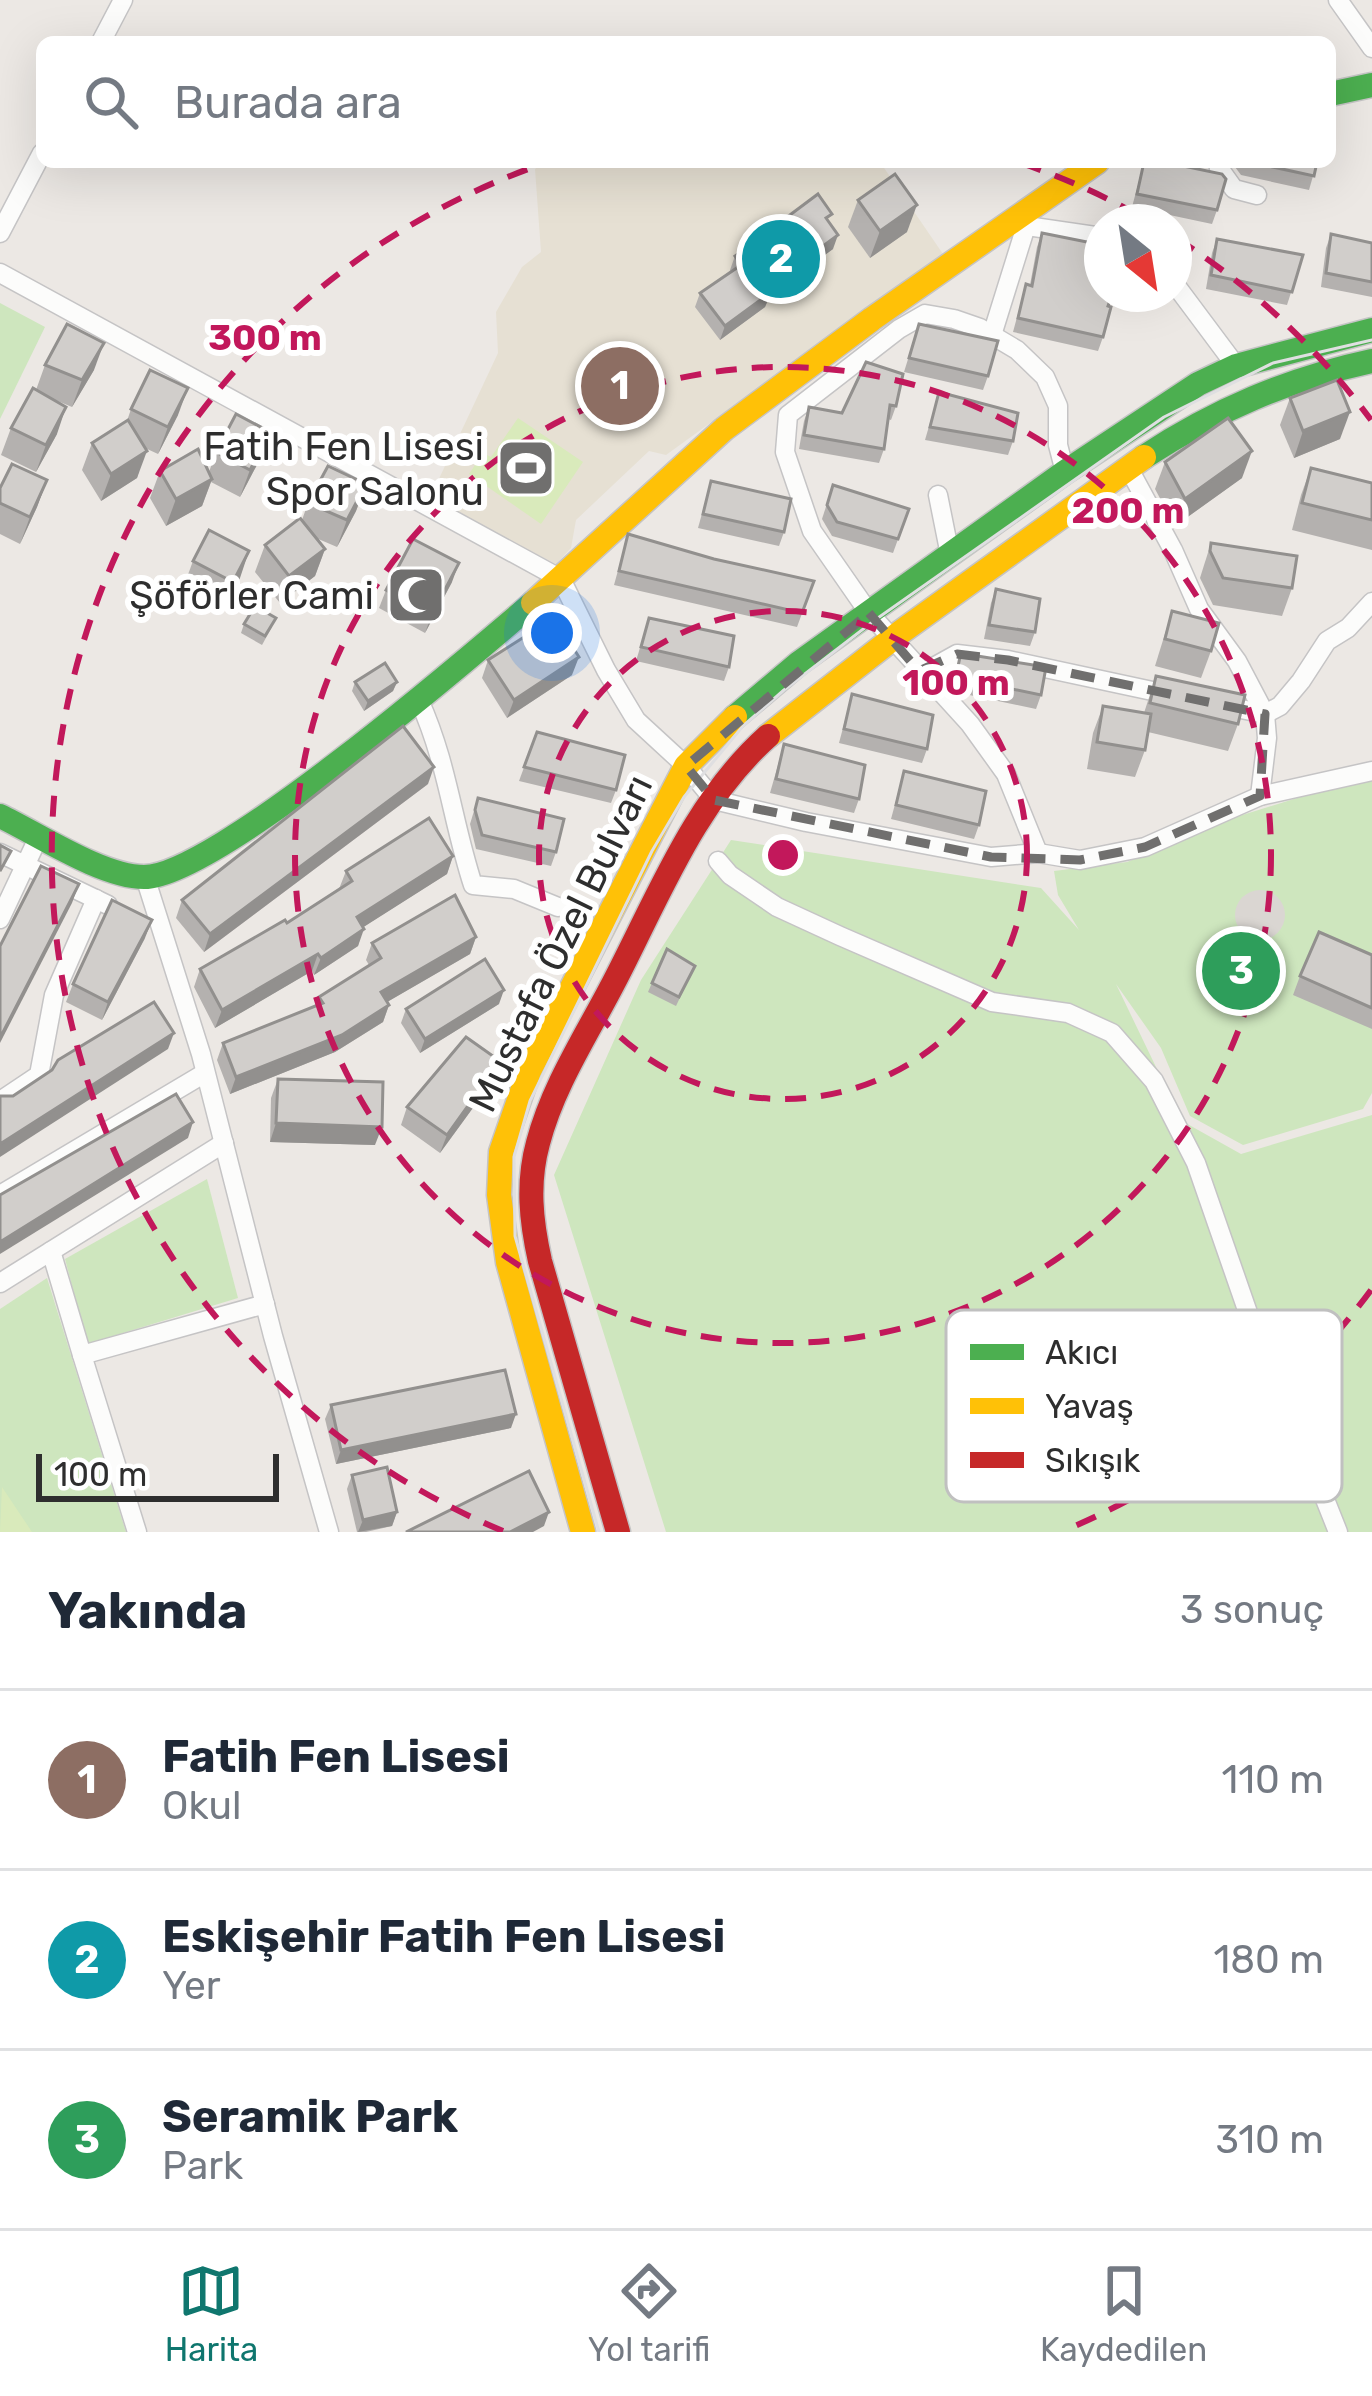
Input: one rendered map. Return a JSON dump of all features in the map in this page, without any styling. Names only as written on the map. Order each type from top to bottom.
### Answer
[{"type":"main road","points":[[1336,93],[1372,85]]},
{"type":"main road","points":[[0,816],[111,870],[146,877],[184,866],[227,841],[419,700],[561,580],[724,430],[887,308],[1017,225],[1089,168]]},
{"type":"main road","name":"Mustafa Özel Bulvarı","points":[[583,1532],[508,1262],[501,1229],[501,1152],[529,1071],[686,766],[751,704],[869,614],[1198,383],[1236,366],[1372,330]]},
{"type":"main road","name":"Mustafa Özel Bulvarı","points":[[618,1532],[544,1274],[532,1214],[532,1174],[540,1131],[564,1078],[672,870],[714,800],[754,749],[892,638],[1129,469],[1219,410],[1276,384],[1372,361]]},
{"type":"street","points":[[104,36],[123,0]]},
{"type":"street","points":[[1338,0],[1372,48]]},
{"type":"street","points":[[0,233],[36,164]]},
{"type":"street","points":[[1220,168],[1234,189],[1257,195]]},
{"type":"street","points":[[992,335],[1017,225],[1084,234]]},
{"type":"street","points":[[0,273],[561,580],[636,720],[686,766],[714,800],[971,854],[1038,853],[1080,860],[1145,847],[1260,796],[1372,770]]},
{"type":"street","points":[[1192,307],[1236,366]]},
{"type":"street","points":[[1038,853],[1006,773],[970,724],[869,614],[812,531],[785,452],[788,415],[899,329],[925,314],[954,319],[1017,350],[1045,377],[1058,406],[1058,446],[1065,472]]},
{"type":"street","points":[[1129,469],[1173,550],[1198,609],[1237,661],[1265,714],[1268,738],[1260,796]]},
{"type":"street","points":[[938,496],[950,555]]},
{"type":"street","points":[[921,674],[957,654],[1008,660],[1265,714],[1280,706],[1327,641],[1348,628],[1372,602]]},
{"type":"street","points":[[419,700],[439,745],[453,797],[457,837],[473,885],[514,890],[558,907]]},
{"type":"street","points":[[0,920],[39,836]]},
{"type":"street","points":[[0,853],[118,910]]},
{"type":"street","points":[[718,861],[730,875],[777,907],[992,1002],[1068,1013],[1112,1033],[1154,1081],[1196,1163],[1247,1310]]},
{"type":"street","points":[[146,877],[205,1072],[325,1531]]},
{"type":"street","points":[[0,1100],[39,1076],[54,995],[96,899]]},
{"type":"street","points":[[140,920],[161,930]]},
{"type":"street","points":[[0,1195],[205,1072]]},
{"type":"street","points":[[0,1282],[224,1143]]},
{"type":"street","points":[[51,1251],[137,1532]]},
{"type":"street","points":[[82,1354],[265,1304]]},
{"type":"street","points":[[1326,1502],[1338,1532]]},
{"type":"highlighted area","points":[[869,613],[919,671],[957,654],[1008,660],[1265,714],[1260,796],[1145,847],[1080,860],[991,857],[714,800],[686,766]]},
{"type":"shaded area","points":[[884,168],[943,254],[666,455],[649,451],[576,520],[571,548],[556,564],[429,500],[498,353],[496,312],[522,267],[541,252],[535,169]]},
{"type":"shaded area","points":[[1260,890],[1278,897],[1285,915],[1278,933],[1260,940],[1242,933],[1235,915],[1242,897]]},
{"type":"green space","points":[[0,303],[45,327],[0,419]]},
{"type":"green space","name":"Fatih Fen Lisesi Spor Salonu","points":[[518,418],[583,462],[541,524],[469,474],[483,453],[491,457]]},
{"type":"green space","points":[[1372,780],[1372,1093],[1363,1109],[1243,1145],[1190,1116],[1161,1048],[1116,984],[1182,1121],[1241,1154],[1372,1115],[1372,1532],[666,1532],[554,1175],[641,980],[731,840],[1041,888],[1079,930],[1058,895],[1054,871],[1127,862],[1236,817],[1332,787]]},
{"type":"green space","points":[[207,1179],[238,1298],[87,1344],[65,1259]]},
{"type":"green space","points":[[47,1278],[126,1532],[0,1532],[0,1309]]},
{"type":"green space","points":[[2,1487],[32,1532],[0,1532]]},
{"type":"building","points":[[1143,168],[1193,168],[1226,179],[1217,210],[1137,194]]},
{"type":"building","points":[[1277,168],[1316,168],[1314,176]]},
{"type":"building","points":[[895,174],[917,205],[880,231],[858,200]]},
{"type":"building","points":[[818,194],[832,214],[826,218],[838,235],[766,288],[770,293],[725,326],[700,293],[741,265],[735,256]]},
{"type":"building","points":[[1042,233],[1084,241],[1084,312],[1110,312],[1103,337],[1018,318],[1026,284],[1032,286]]},
{"type":"building","points":[[1331,234],[1372,243],[1372,282],[1326,273]]},
{"type":"building","points":[[1217,239],[1303,255],[1292,292],[1211,275]]},
{"type":"building","points":[[67,324],[104,343],[82,380],[45,365]]},
{"type":"building","points":[[919,324],[998,341],[988,376],[909,358]]},
{"type":"building","points":[[866,362],[903,374],[896,406],[890,405],[884,449],[804,435],[809,407],[842,413]]},
{"type":"building","points":[[150,370],[188,388],[168,427],[131,409]]},
{"type":"building","points":[[1337,380],[1350,412],[1303,431],[1290,398]]},
{"type":"building","points":[[33,388],[66,407],[46,445],[11,428]]},
{"type":"building","points":[[939,392],[1018,413],[1013,441],[930,427]]},
{"type":"building","points":[[236,414],[270,432],[250,470],[216,452]]},
{"type":"building","points":[[1228,418],[1252,451],[1185,499],[1165,462]]},
{"type":"building","points":[[128,420],[147,451],[111,474],[92,443]]},
{"type":"building","points":[[198,449],[212,479],[176,499],[160,471]]},
{"type":"building","points":[[12,464],[47,480],[30,517],[0,503],[0,488]]},
{"type":"building","points":[[328,466],[366,484],[347,520],[308,503]]},
{"type":"building","points":[[1311,468],[1372,483],[1372,520],[1302,503]]},
{"type":"building","points":[[711,481],[791,499],[784,532],[703,514]]},
{"type":"building","points":[[833,485],[909,509],[898,539],[837,522],[827,505]]},
{"type":"building","points":[[300,518],[325,549],[289,576],[265,545]]},
{"type":"building","points":[[209,530],[249,551],[233,582],[193,561]]},
{"type":"building","points":[[628,534],[814,581],[802,613],[619,571]]},
{"type":"building","name":"Şöförler Cami","points":[[413,539],[459,563],[432,614],[386,590]]},
{"type":"building","points":[[1211,543],[1297,556],[1292,588],[1223,578]]},
{"type":"building","points":[[996,589],[1040,599],[1035,632],[989,625]]},
{"type":"building","points":[[255,606],[276,618],[265,636],[244,624]]},
{"type":"building","points":[[1172,611],[1219,623],[1211,651],[1165,639]]},
{"type":"building","points":[[554,618],[579,657],[514,700],[488,660]]},
{"type":"building","points":[[649,618],[734,636],[729,667],[641,647]]},
{"type":"building","points":[[965,654],[1046,667],[1041,695],[965,679],[957,671]]},
{"type":"building","points":[[385,663],[397,682],[368,701],[355,682]]},
{"type":"building","points":[[1156,676],[1245,695],[1238,724],[1150,703]]},
{"type":"building","points":[[852,694],[933,715],[927,749],[844,729]]},
{"type":"building","points":[[1103,706],[1151,714],[1145,750],[1097,742]]},
{"type":"building","points":[[403,726],[434,767],[210,934],[182,900]]},
{"type":"building","points":[[537,732],[625,755],[616,790],[524,767]]},
{"type":"building","points":[[784,744],[865,765],[859,799],[776,779]]},
{"type":"building","points":[[904,771],[986,791],[979,825],[896,805]]},
{"type":"building","points":[[478,798],[564,819],[556,852],[482,835],[475,810]]},
{"type":"building","points":[[429,818],[453,856],[357,917],[364,929],[321,958],[318,954],[222,1010],[200,969],[287,923],[352,881],[346,871]]},
{"type":"building","points":[[0,845],[11,851],[0,871]]},
{"type":"building","points":[[41,866],[79,884],[0,1038],[0,946]]},
{"type":"building","points":[[455,895],[476,937],[381,992],[389,1005],[342,1035],[236,1077],[223,1043],[323,1003],[319,997],[381,958],[372,943]]},
{"type":"building","points":[[112,900],[152,920],[108,1002],[73,984]]},
{"type":"building","points":[[1319,932],[1372,955],[1372,1008],[1300,976]]},
{"type":"building","points":[[667,949],[695,966],[679,997],[652,983]]},
{"type":"building","points":[[485,959],[504,990],[425,1039],[406,1009]]},
{"type":"building","points":[[154,1002],[174,1033],[0,1144],[0,1096],[13,1096],[52,1070],[58,1060]]},
{"type":"building","points":[[466,1037],[500,1061],[447,1135],[407,1107]]},
{"type":"building","points":[[278,1079],[383,1082],[382,1127],[276,1123]]},
{"type":"building","points":[[176,1094],[193,1122],[0,1242],[0,1195]]},
{"type":"building","points":[[505,1370],[516,1414],[341,1450],[331,1405]]},
{"type":"building","points":[[387,1467],[397,1512],[363,1520],[352,1475]]},
{"type":"building","points":[[529,1471],[549,1512],[510,1532],[406,1532]]},
{"type":"tram line","points":[[599,1532],[515,1236],[514,1157],[530,1101],[652,851],[684,797],[743,726],[784,690],[875,620],[1164,417],[1273,363],[1372,340]]},
{"type":"traffic: fast","points":[[1336,93],[1372,85]]},
{"type":"traffic: fast","points":[[735,717],[799,663],[1065,472],[1198,384],[1236,366],[1372,330]]},
{"type":"traffic: fast","points":[[1144,457],[1254,398],[1372,361]]},
{"type":"traffic: fast","points":[[0,816],[109,870],[144,877],[179,867],[282,805],[533,603]]},
{"type":"traffic: slow","points":[[533,603],[724,429],[1088,168]]},
{"type":"traffic: slow","points":[[768,736],[901,632],[1144,457]]},
{"type":"traffic: slow","points":[[583,1532],[508,1262],[499,1195],[501,1152],[529,1071],[686,766],[735,717]]},
{"type":"traffic: jam","points":[[618,1532],[540,1261],[532,1173],[544,1122],[561,1081],[680,852],[719,790],[768,736]]},
{"type":"place","name":"Eskişehir Fatih Fen Lisesi","points":[[781,259]]},
{"type":"place","name":"Fatih Fen Lisesi","points":[[620,386]]},
{"type":"place","name":"Fatih Fen Lisesi Spor Salonu","points":[[526,468]]},
{"type":"place","name":"Şöförler Cami","points":[[416,595]]},
{"type":"place","name":"Seramik Park","points":[[1241,971]]}]
